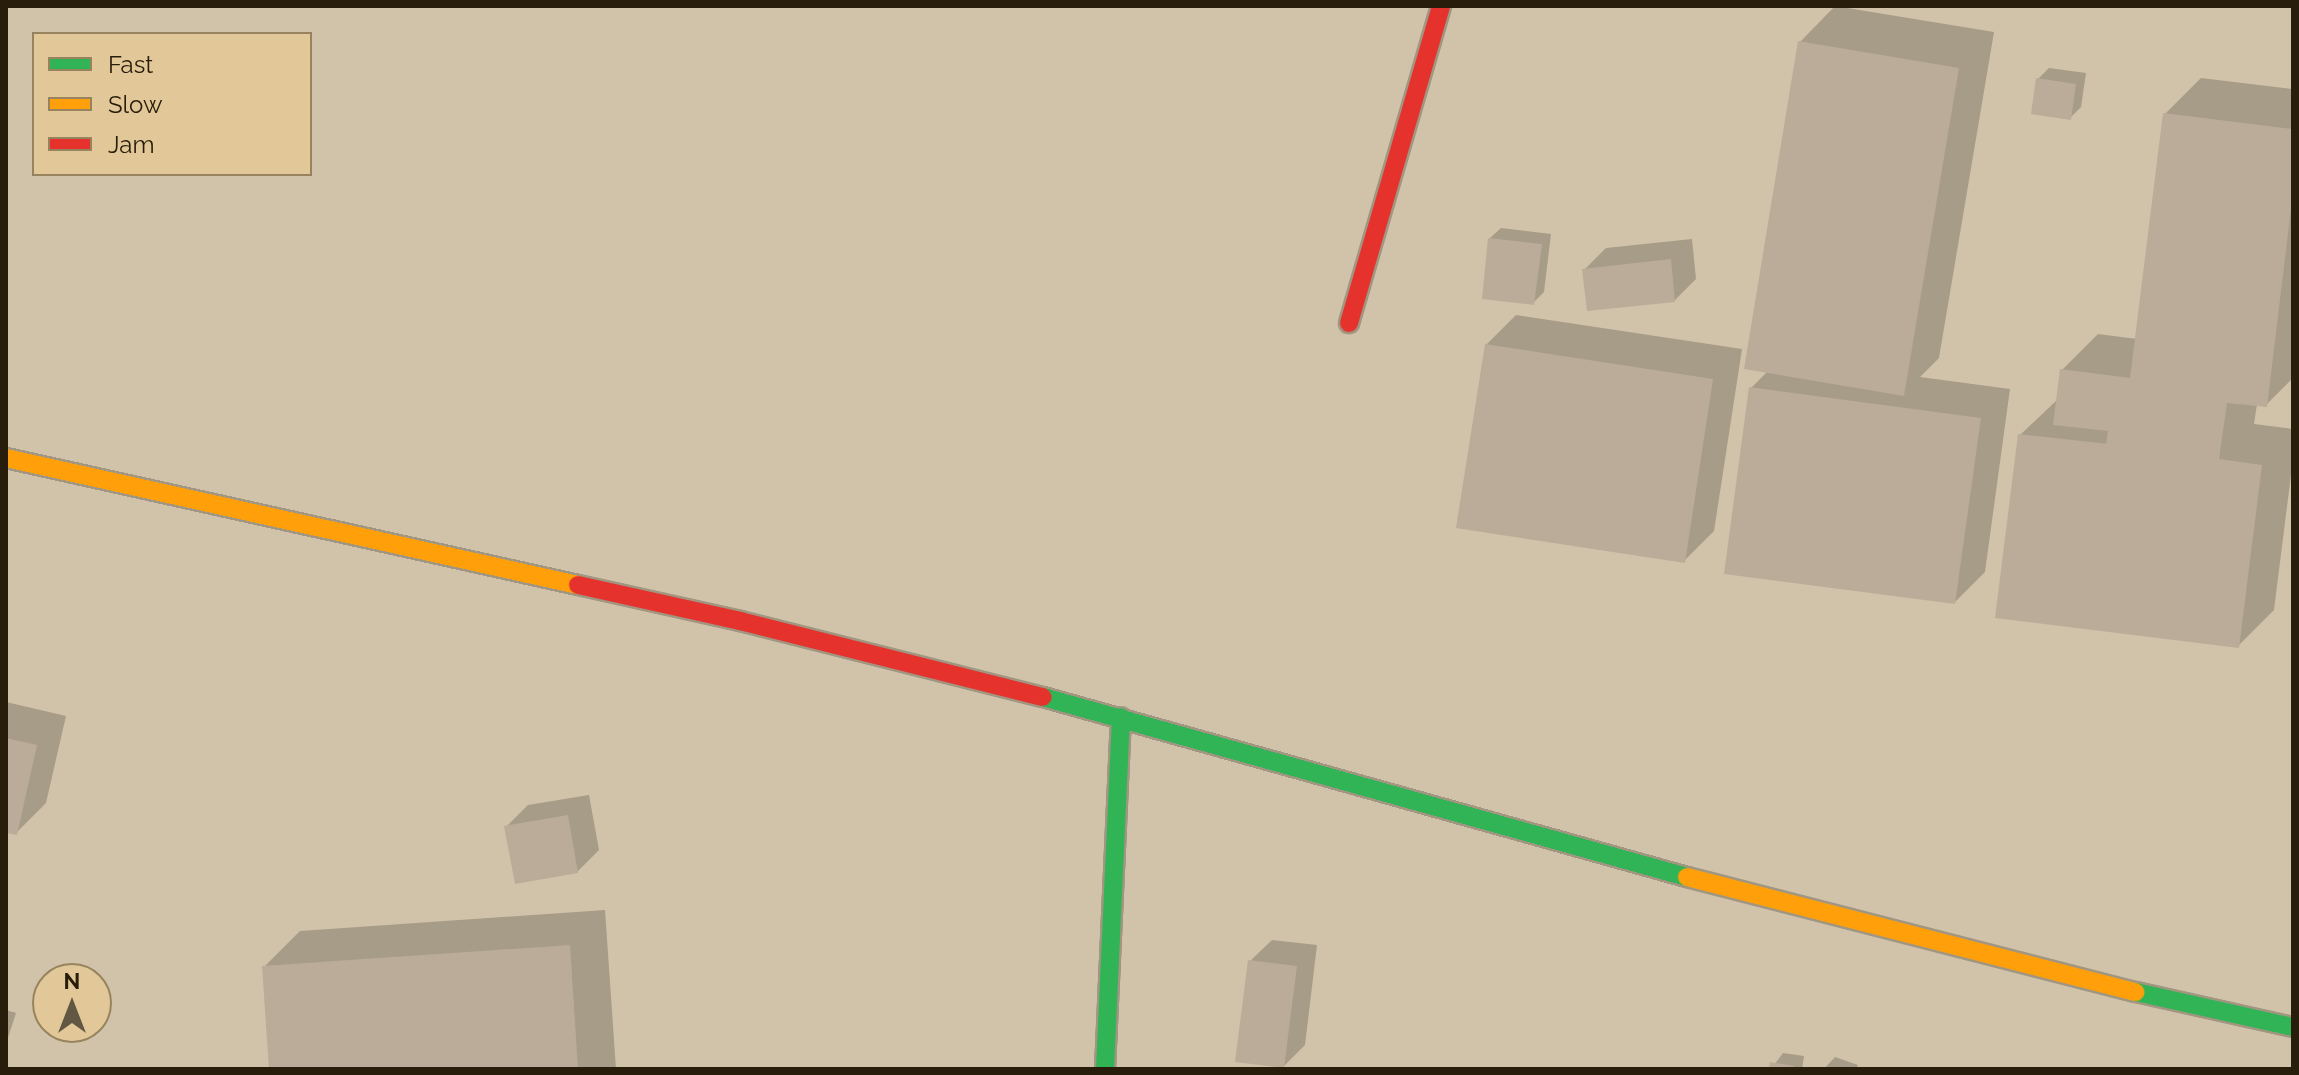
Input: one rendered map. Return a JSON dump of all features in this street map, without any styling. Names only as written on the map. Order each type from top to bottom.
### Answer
[{"type":"main road","points":[[1349,323],[1441,6]]},
{"type":"main road","points":[[6,458],[724,618],[1121,717],[1485,823],[1701,881],[2120,989],[2293,1027]]},
{"type":"main road","points":[[1105,1069],[1121,717]]},
{"type":"building","points":[[1798,41],[1959,68],[1904,396],[1744,369]]},
{"type":"building","points":[[2036,78],[2076,84],[2071,120],[2031,114]]},
{"type":"building","points":[[2163,113],[2293,129],[2293,192],[2267,407],[2227,403],[2219,459],[2262,465],[2239,648],[1995,618],[2018,434],[2106,444],[2108,431],[2053,425],[2060,369],[2130,378]]},
{"type":"building","points":[[1488,238],[1542,244],[1534,305],[1482,299]]},
{"type":"building","points":[[1671,259],[1675,302],[1587,311],[1582,269]]},
{"type":"building","points":[[1485,344],[1713,379],[1685,563],[1456,528]]},
{"type":"building","points":[[1749,387],[1981,418],[1955,604],[1724,574]]},
{"type":"building","points":[[6,738],[37,745],[17,835],[6,833]]},
{"type":"building","points":[[568,815],[578,873],[515,884],[504,826]]},
{"type":"building","points":[[570,945],[578,1069],[269,1069],[262,966]]},
{"type":"building","points":[[1248,960],[1297,966],[1284,1068],[1235,1062]]},
{"type":"building","points":[[1770,1062],[1794,1066],[1794,1069],[1769,1069]]},
{"type":"traffic: fast","points":[[1043,697],[1687,877]]},
{"type":"traffic: fast","points":[[1105,1069],[1121,717]]},
{"type":"traffic: fast","points":[[2136,992],[2293,1027]]},
{"type":"traffic: slow","points":[[6,458],[578,585]]},
{"type":"traffic: slow","points":[[1687,877],[2136,992]]},
{"type":"traffic: jam","points":[[1349,323],[1441,6]]},
{"type":"traffic: jam","points":[[578,585],[740,621],[1043,697]]}]
